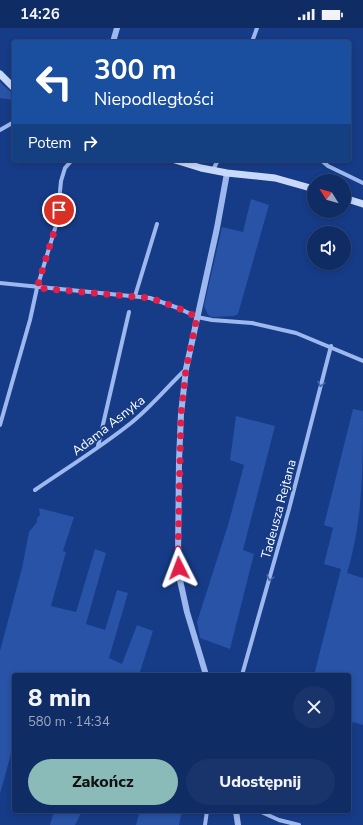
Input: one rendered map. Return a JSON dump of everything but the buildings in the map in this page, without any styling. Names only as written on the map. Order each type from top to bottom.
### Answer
[{"type":"main road","points":[[0,74],[12,86]]},
{"type":"main road","points":[[182,162],[213,171],[275,178],[307,187]]},
{"type":"main road","points":[[351,200],[363,204]]},
{"type":"street","points":[[114,40],[117,28]]},
{"type":"street","points":[[253,40],[257,28]]},
{"type":"street","points":[[0,130],[12,123]]},
{"type":"street","points":[[0,425],[30,320],[37,288],[57,222],[61,182],[65,168],[70,162]]},
{"type":"street","points":[[213,171],[217,162]]},
{"type":"street","points":[[323,162],[328,166],[363,183]]},
{"type":"street","points":[[205,673],[187,612],[180,580],[178,557],[181,414],[186,369],[217,228],[227,173]]},
{"type":"street","points":[[136,296],[156,224]]},
{"type":"street","points":[[0,283],[37,288],[150,298],[178,308],[197,317],[212,320],[252,323],[296,333],[331,346],[363,361]]},
{"type":"street","points":[[98,446],[129,312]]},
{"type":"street","name":"Tadeusza Rejtana","points":[[242,673],[288,516],[331,346]]},
{"type":"street","name":"Adama Asnyka","points":[[36,490],[78,462],[145,411],[186,369]]},
{"type":"street","points":[[205,825],[207,813]]},
{"type":"street","points":[[236,813],[238,825]]},
{"type":"street","points":[[264,813],[279,820],[299,825]]},
{"type":"shaded area","points":[[0,82],[12,93],[12,100],[0,98]]},
{"type":"shaded area","points":[[251,199],[269,205],[238,314],[234,316],[212,317],[208,315],[204,306],[222,227],[243,232]]},
{"type":"shaded area","points":[[353,409],[363,411],[363,452],[359,514],[347,573],[363,578],[363,725],[353,722],[351,727],[351,673],[315,673],[341,569],[324,564],[333,528],[324,525]]},
{"type":"shaded area","points":[[236,416],[275,426],[243,550],[254,554],[230,649],[200,638],[197,622],[228,525],[244,465],[230,460]]},
{"type":"shaded area","points":[[39,508],[74,517],[63,551],[66,552],[51,606],[76,612],[95,549],[106,553],[86,624],[105,630],[117,590],[128,593],[109,658],[122,664],[137,625],[153,631],[140,673],[12,673],[12,750],[0,794],[0,651],[22,568],[29,532],[37,522],[37,518],[40,515]]},
{"type":"shaded area","points":[[53,813],[81,813],[75,825],[50,825]]},
{"type":"shaded area","points":[[139,813],[182,813],[179,825],[136,825]]},
{"type":"route","points":[[59,210],[57,222],[37,288],[150,298],[178,308],[197,317],[186,369],[181,414],[178,535],[179,568]]}]
